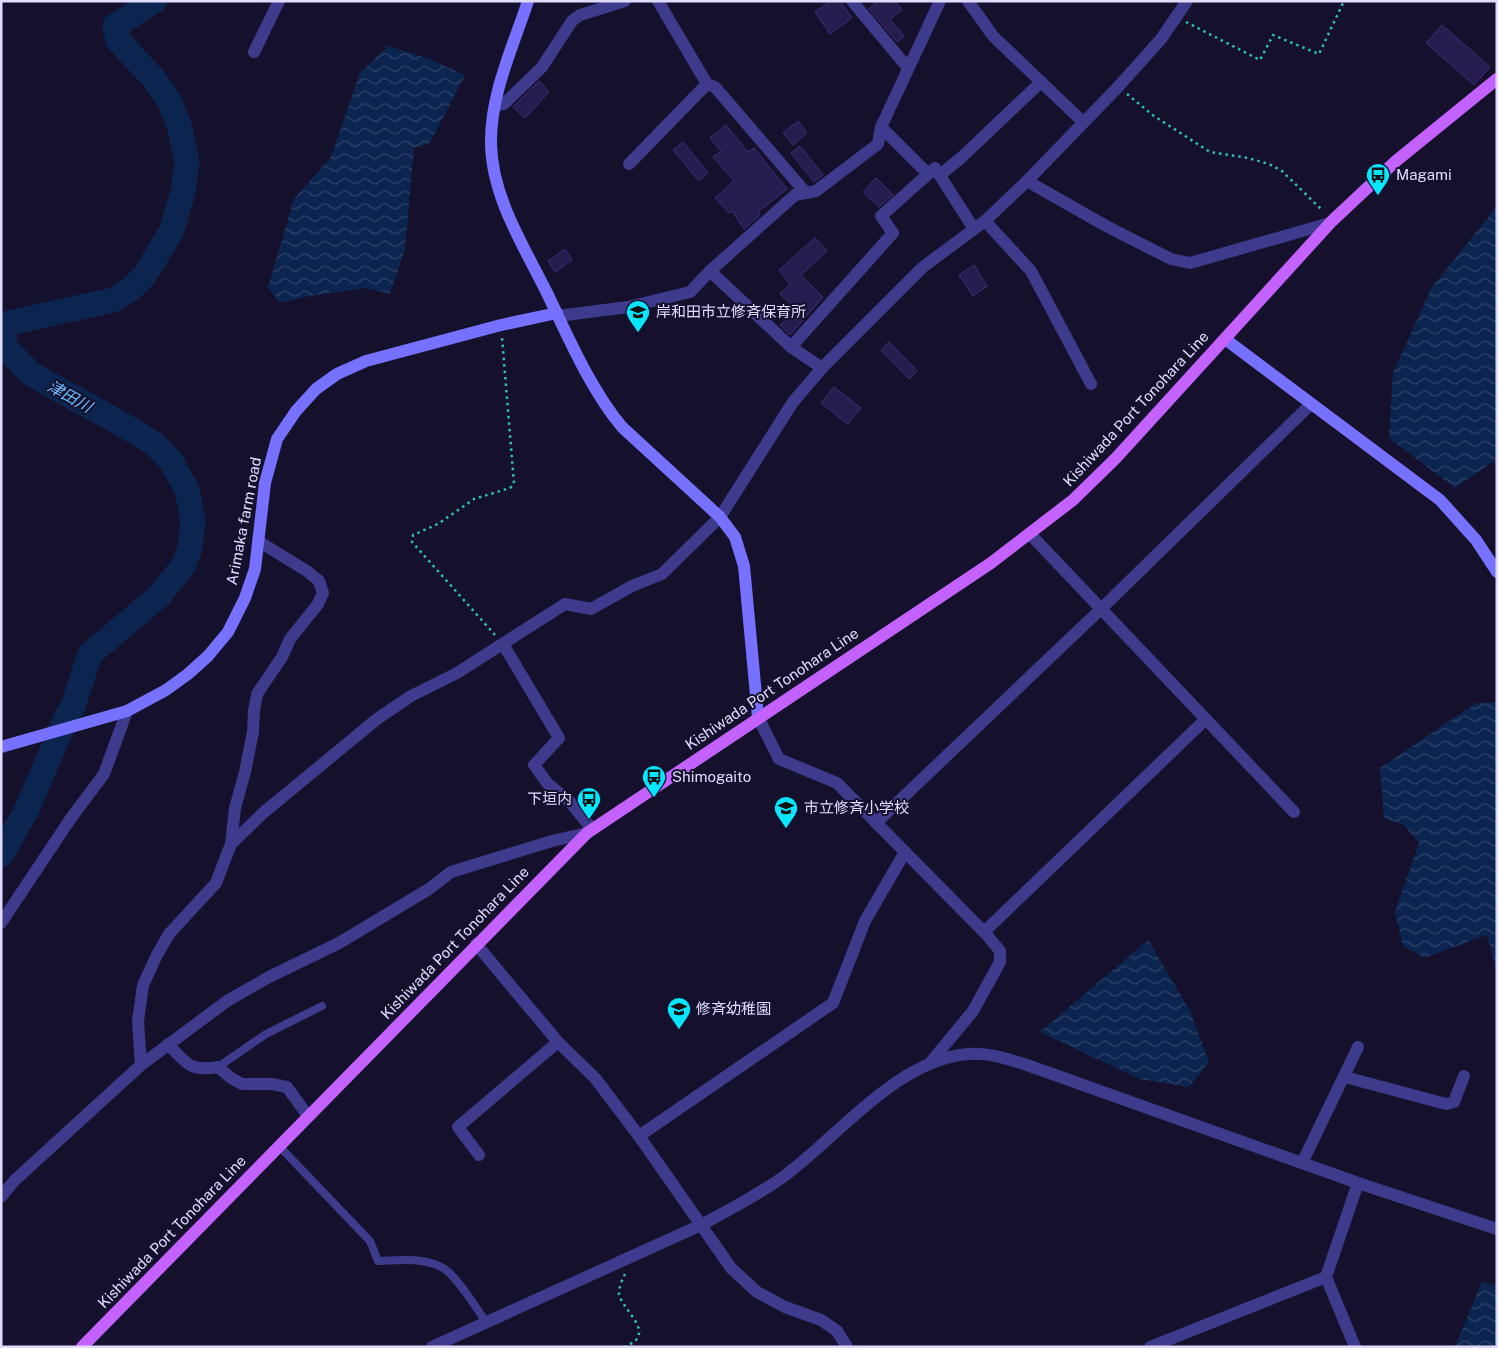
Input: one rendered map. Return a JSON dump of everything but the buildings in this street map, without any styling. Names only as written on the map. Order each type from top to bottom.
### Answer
[{"type":"main road","name":"Kishiwada Port Tonohara Line","points":[[82,1347],[589,831],[990,563],[1073,500],[1225,339],[1331,222],[1396,161],[1497,79]]},
{"type":"street","points":[[254,52],[279,1]]},
{"type":"street","points":[[528,1],[499,88],[492,122],[491,146],[496,177],[505,208],[557,315],[609,411],[622,428],[720,517],[735,537],[744,566],[758,717],[779,759],[837,783],[984,932],[1000,951],[1000,962],[973,1011],[929,1065]]},
{"type":"street","points":[[495,106],[504,104],[542,67],[572,21],[580,15],[625,1]]},
{"type":"street","points":[[658,1],[707,84],[715,87],[806,193]]},
{"type":"street","points":[[852,1],[908,68]]},
{"type":"street","points":[[557,315],[628,307],[690,292],[710,271],[795,195],[816,191],[878,144],[880,127],[940,1]]},
{"type":"street","points":[[968,1],[993,36],[1083,122]]},
{"type":"street","points":[[231,844],[263,812],[377,719],[411,696],[457,673],[565,604],[592,610],[632,586],[662,574],[720,517],[793,402],[822,368],[923,267],[985,221],[1027,180],[1118,86],[1160,39],[1187,1]]},
{"type":"street","points":[[791,347],[893,234],[881,216],[934,175],[962,157],[1041,82]]},
{"type":"street","points":[[630,164],[707,84]]},
{"type":"street","points":[[880,127],[934,175],[974,230]]},
{"type":"street","points":[[1027,180],[1106,226],[1171,259],[1190,264],[1331,222]]},
{"type":"street","points":[[985,221],[1031,271],[1091,384]]},
{"type":"street","points":[[710,271],[791,347],[822,368]]},
{"type":"street","name":"Arimaka farm road","points":[[1,747],[127,711],[166,690],[208,656],[228,632],[246,598],[254,569],[266,483],[277,439],[296,411],[316,389],[337,374],[366,361],[501,325],[557,315]]},
{"type":"street","points":[[1225,339],[1440,500],[1476,540],[1497,572]]},
{"type":"street","points":[[876,823],[1101,609],[1311,404]]},
{"type":"street","points":[[1030,534],[1294,812]]},
{"type":"street","points":[[141,1065],[138,1021],[143,985],[169,934],[216,883],[231,844],[235,808],[253,732],[257,694],[282,657],[290,639],[318,604],[322,593],[319,581],[308,571],[258,540]]},
{"type":"street","points":[[1,1197],[14,1181],[141,1065],[227,1001],[269,977],[338,943],[430,889],[451,872],[589,831],[570,802],[548,784],[534,765],[559,738],[503,644]]},
{"type":"street","points":[[1,923],[71,818],[104,774],[127,711]]},
{"type":"street","points":[[984,932],[1206,720]]},
{"type":"street","points":[[639,1136],[833,1003],[865,921],[905,852]]},
{"type":"street","points":[[476,944],[558,1042],[595,1078],[639,1136],[731,1268],[757,1292],[785,1307],[821,1320],[837,1331],[847,1347]]},
{"type":"street","points":[[480,1155],[458,1127],[558,1042]]},
{"type":"street","points":[[168,1044],[188,1065],[203,1070],[218,1067],[242,1084],[272,1084],[286,1087],[308,1116]]},
{"type":"street","points":[[1302,1163],[1358,1047]]},
{"type":"street","points":[[432,1347],[701,1225],[731,1209],[783,1176],[884,1091],[914,1072],[942,1059],[968,1054],[996,1055],[1027,1065],[1358,1183],[1497,1230]]},
{"type":"street","points":[[1345,1077],[1446,1104],[1454,1102],[1464,1076]]},
{"type":"street","points":[[1355,1347],[1326,1277],[1358,1183]]},
{"type":"street","points":[[1150,1347],[1326,1277]]},
{"type":"lane","points":[[218,1067],[266,1034],[322,1006]]},
{"type":"lane","points":[[279,1146],[370,1242],[378,1261],[402,1260],[431,1263],[444,1268],[452,1275],[486,1322]]},
{"type":"path","points":[[1176,16],[1260,60],[1273,35],[1319,54],[1344,1]]},
{"type":"path","points":[[1118,86],[1154,116],[1210,152],[1248,158],[1282,170],[1331,222]]},
{"type":"path","points":[[501,325],[514,484],[510,488],[474,499],[438,524],[413,535],[412,542],[503,644]]},
{"type":"path","points":[[625,1347],[636,1340],[639,1333],[638,1326],[619,1296],[620,1288],[624,1276],[637,1254]]},
{"type":"water","points":[[388,46],[427,58],[465,75],[430,143],[414,148],[405,249],[390,294],[365,288],[310,296],[280,303],[268,287],[294,199],[331,157],[360,73]]},
{"type":"water","points":[[1497,206],[1497,464],[1493,462],[1455,488],[1389,438],[1393,373],[1432,287]]},
{"type":"water","points":[[1497,702],[1497,973],[1487,935],[1424,958],[1403,946],[1395,912],[1419,843],[1404,825],[1384,818],[1380,768],[1476,703]]},
{"type":"water","points":[[1148,940],[1190,1011],[1209,1062],[1189,1087],[1140,1079],[1040,1032]]},
{"type":"water","points":[[1482,1282],[1497,1286],[1497,1347],[1455,1347]]},
{"type":"waterway","name":"津田川","points":[[1,855],[27,809],[73,706],[90,654],[159,596],[183,566],[190,548],[193,521],[187,490],[171,461],[152,442],[31,374],[5,347],[4,333],[9,323],[113,300],[130,290],[144,276],[171,232],[183,192],[187,162],[179,125],[169,100],[154,79],[118,40],[115,26],[154,1]]},
{"type":"place","name":"Magami","points":[[1378,196]]},
{"type":"place","name":"岸和田市立修斉保育所","points":[[638,333]]},
{"type":"place","name":"Shimogaito","points":[[654,798]]},
{"type":"place","name":"下垣内","points":[[589,820]]},
{"type":"place","name":"市立修斉小学校","points":[[786,829]]},
{"type":"place","name":"修斉幼稚園","points":[[679,1030]]}]
